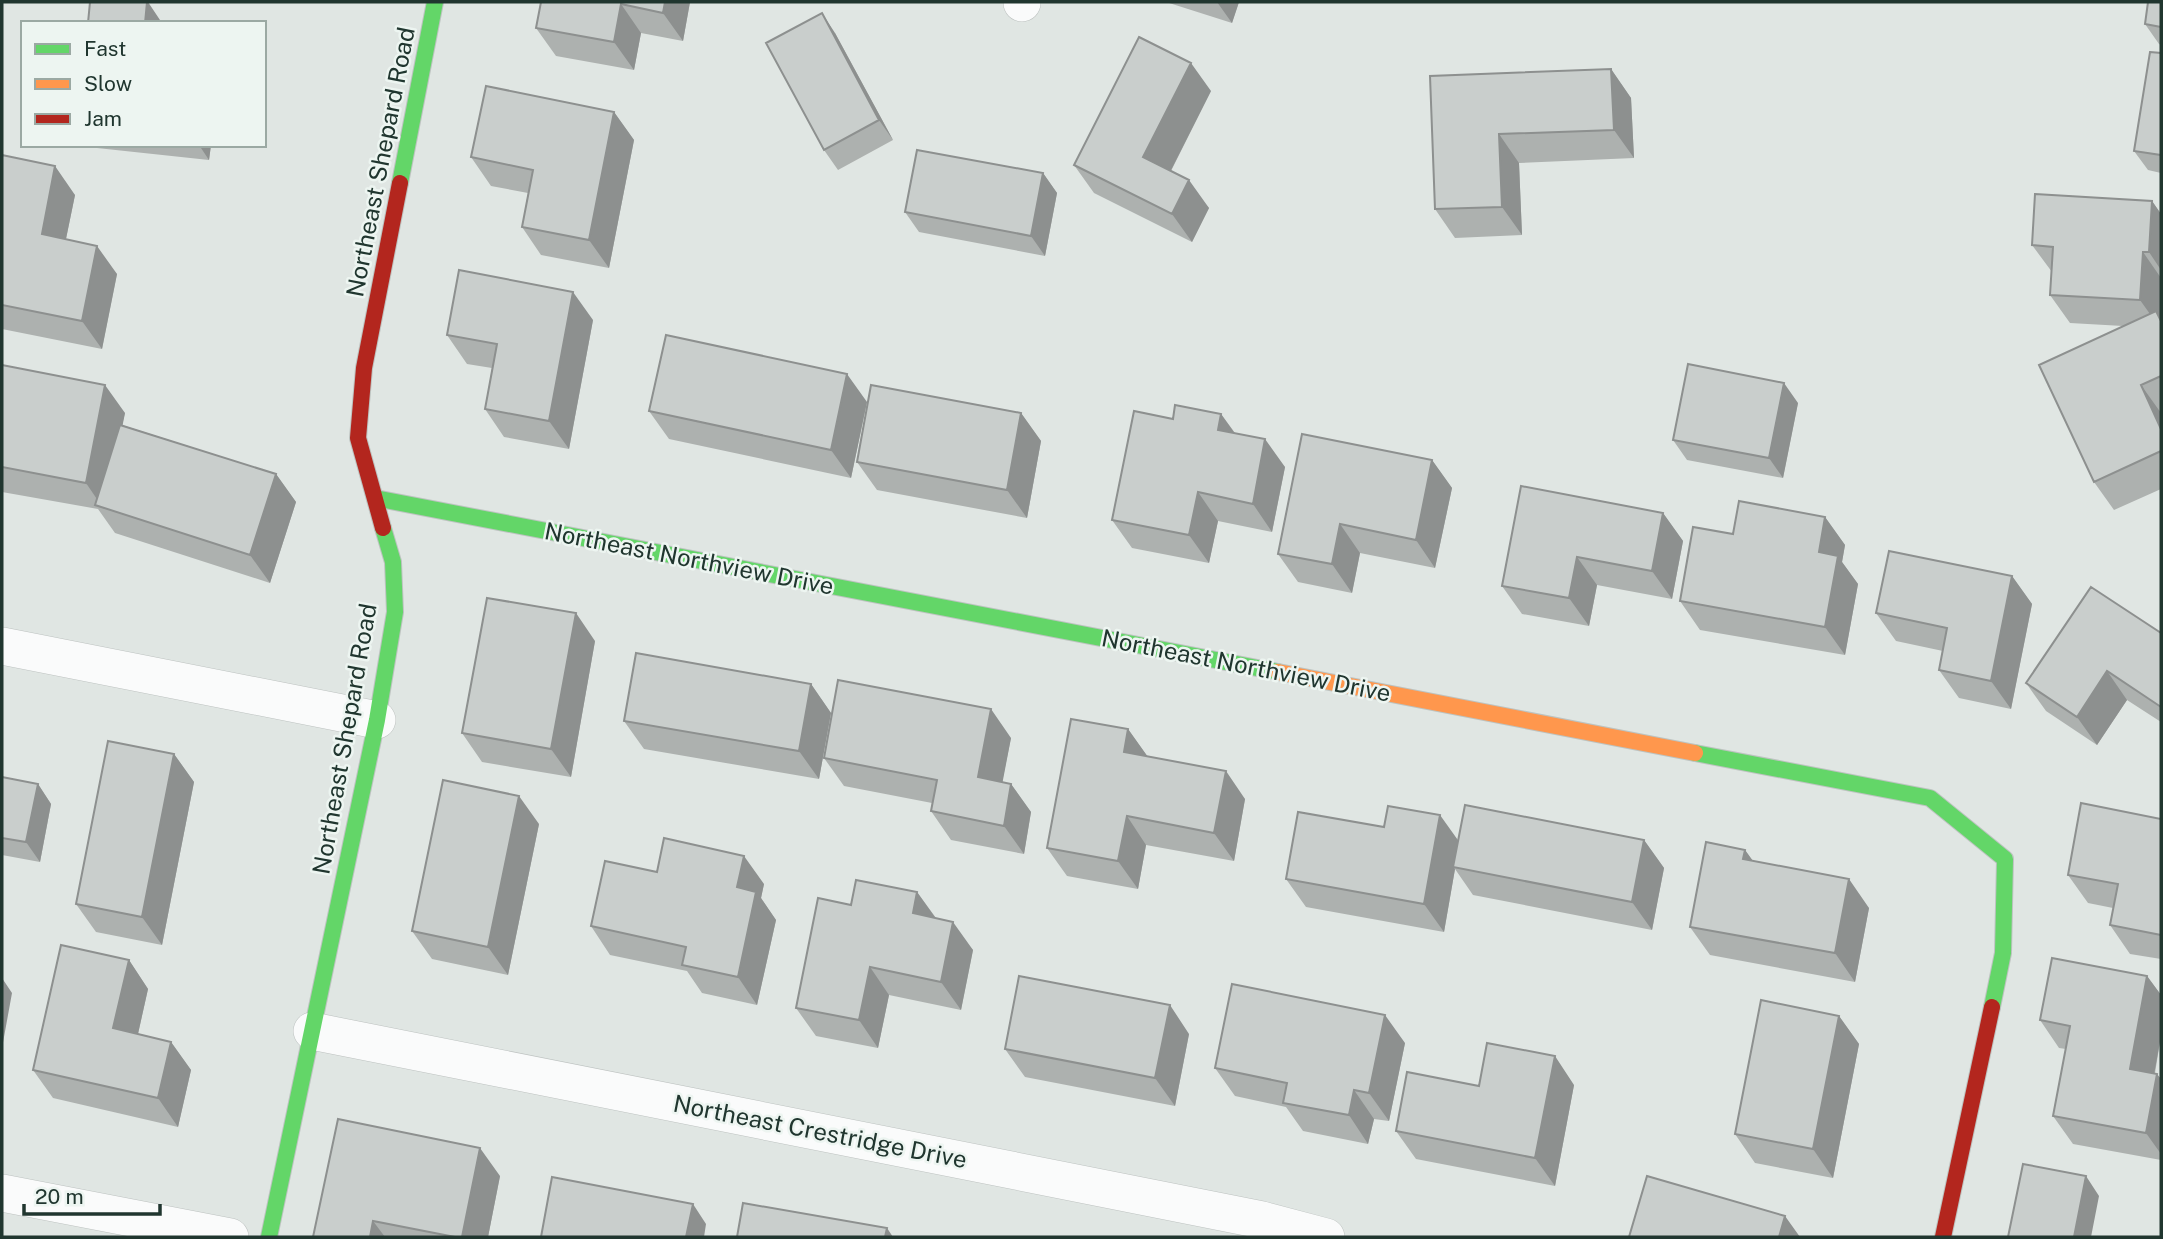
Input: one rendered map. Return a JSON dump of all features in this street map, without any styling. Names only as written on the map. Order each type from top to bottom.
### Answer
[{"type":"street","name":"Northeast Shepard Road","points":[[269,1237],[377,720],[394,612],[393,562],[358,438],[364,368],[435,2]]},
{"type":"street","name":"Northeast Northview Drive","points":[[374,498],[1930,798],[2005,859],[2003,953],[1943,1237]]},
{"type":"street","points":[[2,646],[377,720]]},
{"type":"street","name":"Northeast Crestridge Drive","points":[[312,1031],[1262,1220],[1326,1237]]},
{"type":"street","points":[[2,1193],[230,1237]]},
{"type":"building","points":[[90,2],[147,2],[145,21],[88,21]]},
{"type":"building","points":[[541,2],[665,2],[663,13],[621,4],[614,42],[536,28]]},
{"type":"building","points":[[2148,2],[2161,2],[2161,27],[2145,24]]},
{"type":"building","points":[[822,13],[879,120],[824,150],[766,43]]},
{"type":"building","points":[[1139,37],[1191,63],[1143,157],[1189,180],[1172,214],[1074,165]]},
{"type":"building","points":[[2150,52],[2161,53],[2161,155],[2134,151]]},
{"type":"building","points":[[1611,69],[1614,130],[1499,134],[1502,207],[1435,209],[1430,76]]},
{"type":"building","points":[[486,86],[614,112],[589,240],[522,227],[533,170],[471,157]]},
{"type":"building","points":[[917,150],[1043,173],[1031,236],[905,212]]},
{"type":"building","points":[[2,155],[55,166],[42,234],[97,246],[82,321],[2,305]]},
{"type":"building","points":[[2035,194],[2152,201],[2149,252],[2143,252],[2140,300],[2050,295],[2053,247],[2032,245]]},
{"type":"building","points":[[459,270],[573,292],[549,421],[485,409],[497,344],[447,335]]},
{"type":"building","points":[[2156,311],[2161,321],[2161,376],[2141,385],[2161,429],[2161,451],[2094,482],[2039,365]]},
{"type":"building","points":[[666,335],[847,374],[831,450],[649,411]]},
{"type":"building","points":[[1688,364],[1784,383],[1769,458],[1673,440]]},
{"type":"building","points":[[2,365],[105,385],[86,483],[2,467]]},
{"type":"building","points":[[871,385],[1021,413],[1007,490],[857,462]]},
{"type":"building","points":[[1175,405],[1221,414],[1218,430],[1265,439],[1253,504],[1198,492],[1189,535],[1112,520],[1134,411],[1173,419]]},
{"type":"building","points":[[120,425],[276,474],[250,555],[95,505]]},
{"type":"building","points":[[1302,434],[1432,460],[1416,540],[1340,524],[1332,564],[1278,554]]},
{"type":"building","points":[[1521,486],[1663,513],[1652,571],[1577,557],[1569,598],[1502,586]]},
{"type":"building","points":[[1739,501],[1825,517],[1819,552],[1838,556],[1825,627],[1680,601],[1693,527],[1733,534]]},
{"type":"building","points":[[1889,551],[2012,576],[1991,681],[1939,670],[1947,628],[1876,613]]},
{"type":"building","points":[[2091,587],[2161,633],[2161,707],[2107,671],[2077,717],[2026,683]]},
{"type":"building","points":[[487,598],[576,613],[551,749],[462,733]]},
{"type":"building","points":[[636,653],[811,684],[799,751],[624,721]]},
{"type":"building","points":[[838,680],[991,709],[978,777],[1011,784],[1004,826],[931,811],[937,780],[824,758]]},
{"type":"building","points":[[1071,719],[1128,729],[1124,752],[1226,771],[1214,833],[1127,816],[1118,861],[1047,848]]},
{"type":"building","points":[[108,741],[174,754],[142,917],[76,904]]},
{"type":"building","points":[[2,777],[38,784],[26,842],[2,838]]},
{"type":"building","points":[[443,780],[519,796],[488,947],[412,931]]},
{"type":"building","points":[[2081,803],[2161,819],[2161,935],[2110,925],[2118,884],[2068,875]]},
{"type":"building","points":[[1465,805],[1644,840],[1632,902],[1453,867]]},
{"type":"building","points":[[1388,806],[1440,815],[1424,904],[1286,879],[1298,812],[1384,827]]},
{"type":"building","points":[[664,838],[744,856],[737,887],[756,892],[738,977],[682,965],[686,947],[591,926],[605,861],[657,872]]},
{"type":"building","points":[[1706,842],[1745,850],[1743,859],[1849,879],[1835,953],[1690,927]]},
{"type":"building","points":[[856,880],[917,892],[913,913],[953,922],[941,982],[870,967],[859,1020],[796,1008],[818,898],[851,905]]},
{"type":"building","points":[[61,945],[129,960],[113,1028],[171,1042],[158,1098],[33,1070]]},
{"type":"building","points":[[2052,958],[2147,976],[2130,1069],[2157,1074],[2146,1133],[2053,1116],[2070,1026],[2040,1020]]},
{"type":"building","points":[[1019,976],[1170,1005],[1155,1078],[1005,1049]]},
{"type":"building","points":[[1232,984],[1385,1015],[1369,1093],[1354,1090],[1349,1115],[1283,1103],[1287,1083],[1215,1068]]},
{"type":"building","points":[[1761,1000],[1839,1016],[1813,1149],[1735,1134]]},
{"type":"building","points":[[1487,1043],[1555,1056],[1535,1158],[1396,1131],[1407,1072],[1479,1086]]},
{"type":"building","points":[[338,1119],[480,1148],[462,1237],[373,1221],[370,1237],[313,1237]]},
{"type":"building","points":[[2023,1164],[2086,1176],[2074,1237],[2008,1237]]},
{"type":"building","points":[[1647,1176],[1785,1216],[1779,1237],[1629,1237]]},
{"type":"building","points":[[552,1177],[693,1204],[686,1237],[541,1237]]},
{"type":"building","points":[[743,1203],[887,1228],[885,1237],[737,1237]]},
{"type":"traffic: fast","points":[[400,183],[435,2]]},
{"type":"traffic: fast","points":[[375,498],[1278,672]]},
{"type":"traffic: fast","points":[[269,1237],[377,720],[395,612],[393,562],[383,528]]},
{"type":"traffic: fast","points":[[1695,753],[1930,798],[2005,859],[2003,953],[1992,1007]]},
{"type":"traffic: slow","points":[[1278,672],[1695,753]]},
{"type":"traffic: jam","points":[[383,528],[358,438],[364,368],[400,183]]},
{"type":"traffic: jam","points":[[1943,1237],[1992,1007]]}]
